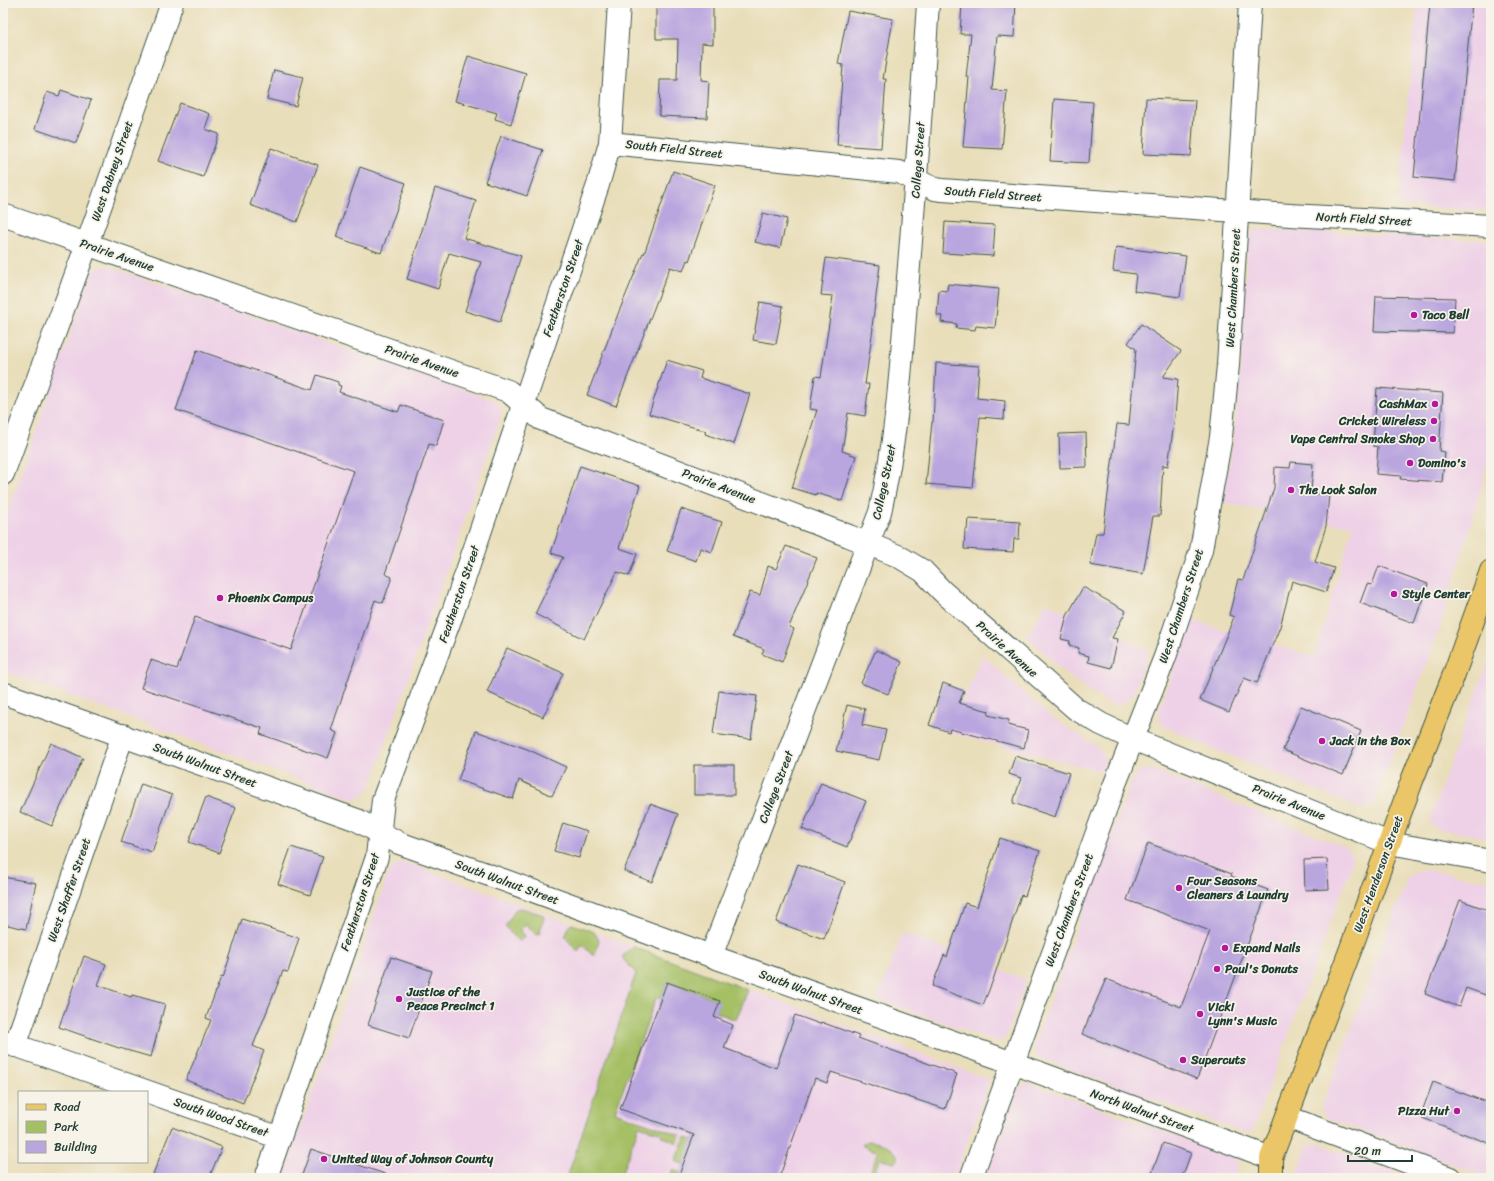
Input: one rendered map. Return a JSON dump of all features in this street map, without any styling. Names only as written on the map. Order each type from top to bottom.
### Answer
[{"type":"main road","name":"West Henderson Street","points":[[1271,1168],[1287,1117],[1420,760],[1453,678],[1491,571]]},
{"type":"main road","points":[[1257,1178],[1271,1168]]},
{"type":"street","name":"West Dabney Street","points":[[3,474],[87,244],[172,3]]},
{"type":"street","name":"Featherston Street","points":[[266,1178],[377,857],[383,800],[453,612],[595,193],[610,143],[619,3]]},
{"type":"street","name":"College Street","points":[[711,956],[880,512],[887,481],[899,400],[917,180],[928,3]]},
{"type":"street","name":"West Chambers Street","points":[[971,1178],[1109,801],[1165,657],[1200,550],[1221,434],[1228,365],[1250,3]]},
{"type":"street","name":"South Field Street","points":[[610,143],[899,172],[935,189],[942,190],[1237,211]]},
{"type":"street","name":"North Field Street","points":[[1237,211],[1491,226]]},
{"type":"street","name":"Prairie Avenue","points":[[3,215],[508,391],[541,419],[868,543],[898,556],[923,571],[942,591],[1076,709],[1101,724],[1133,739],[1389,843],[1491,861]]},
{"type":"street","name":"South Walnut Street","points":[[3,693],[357,820],[399,843],[1013,1063]]},
{"type":"street","name":"West Shaffer Street","points":[[9,1043],[123,736]]},
{"type":"street","name":"South Wood Street","points":[[9,1043],[146,1091]]},
{"type":"street","name":"North Walnut Street","points":[[1013,1063],[1271,1168]]},
{"type":"street","name":"South Wood Street","points":[[148,1092],[280,1138]]},
{"type":"street","points":[[1287,1117],[1450,1178]]},
{"type":"shaded area","points":[[1417,3],[1491,3],[1491,211],[1398,206]]},
{"type":"shaded area","points":[[1258,229],[1491,241],[1491,445],[1480,494],[1440,627],[1374,804],[1362,809],[1214,749],[1164,726],[1160,721],[1158,713],[1191,620],[1314,657],[1353,525],[1335,524],[1222,502],[1233,442],[1240,379],[1248,239],[1251,233]]},
{"type":"shaded area","name":"Phoenix Campus","points":[[103,266],[110,267],[493,400],[498,402],[500,406],[501,416],[373,779],[369,789],[356,798],[350,798],[3,671],[3,526],[91,275],[98,268]]},
{"type":"shaded area","points":[[1047,603],[1149,650],[1133,695],[1127,701],[1114,705],[1089,691],[1067,674],[1026,636]]},
{"type":"shaded area","points":[[1491,654],[1491,839],[1435,828],[1432,825],[1430,818]]},
{"type":"shaded area","points":[[982,655],[1050,716],[1099,748],[1105,759],[1104,772],[950,733]]},
{"type":"shaded area","points":[[1142,769],[1152,770],[1347,848],[1352,856],[1351,867],[1253,1130],[1248,1134],[1040,1058],[1035,1054],[1034,1045],[1131,782],[1134,776]]},
{"type":"shaded area","points":[[402,863],[407,863],[609,937],[990,1080],[954,1178],[283,1178],[388,875],[391,869]]},
{"type":"shaded area","points":[[1419,870],[1491,881],[1491,1178],[1329,1119],[1322,1111],[1322,1106],[1408,877]]},
{"type":"shaded area","points":[[903,933],[1027,980],[1007,1035],[1002,1041],[998,1042],[877,999]]},
{"type":"shaded area","points":[[1029,1083],[1233,1157],[1238,1163],[1234,1178],[985,1178],[1018,1090],[1021,1086]]},
{"type":"shaded area","points":[[1314,1143],[1411,1178],[1296,1178],[1308,1145]]},
{"type":"green space","points":[[521,908],[543,915],[544,918],[539,934],[536,935],[526,924],[520,930],[525,936],[519,942],[506,927],[506,925],[516,909]]},
{"type":"green space","points":[[572,924],[594,932],[599,940],[595,955],[592,955],[582,944],[578,952],[565,937],[569,926]]},
{"type":"green space","points":[[634,947],[748,990],[736,1020],[716,1012],[719,1001],[667,982],[661,999],[656,998],[615,1112],[680,1135],[678,1143],[661,1136],[662,1133],[639,1126],[620,1178],[567,1178],[636,973],[622,958],[627,951]]},
{"type":"green space","points":[[685,1137],[727,1153],[683,1164],[675,1161]]},
{"type":"green space","points":[[870,1141],[888,1146],[895,1152],[898,1160],[894,1163],[880,1158],[872,1178],[868,1178],[878,1152],[863,1146],[863,1144]]},
{"type":"green space","points":[[673,1169],[680,1172],[678,1178],[669,1178]]},
{"type":"building","points":[[962,3],[1016,3],[1014,37],[997,36],[992,90],[1007,91],[1002,149],[963,147],[969,77],[966,77],[971,34],[960,34]]},
{"type":"building","points":[[1430,3],[1472,3],[1455,181],[1414,177]]},
{"type":"building","points":[[656,5],[713,5],[713,44],[702,43],[701,80],[709,81],[707,118],[659,116],[660,80],[677,80],[678,39],[656,39]]},
{"type":"building","points":[[848,11],[893,19],[883,79],[886,79],[881,148],[837,145],[843,65],[838,64]]},
{"type":"building","points":[[468,56],[526,73],[511,124],[495,119],[497,113],[455,101]]},
{"type":"building","points":[[274,70],[303,77],[296,106],[267,99]]},
{"type":"building","points":[[61,90],[91,100],[76,143],[35,129],[47,92],[59,96]]},
{"type":"building","points":[[1146,98],[1195,100],[1191,156],[1143,154]]},
{"type":"building","points":[[1054,99],[1093,102],[1089,163],[1050,161]]},
{"type":"building","points":[[180,103],[210,114],[205,129],[219,134],[203,177],[158,161]]},
{"type":"building","points":[[501,136],[543,150],[527,196],[485,182]]},
{"type":"building","points":[[271,148],[318,165],[297,222],[250,205]]},
{"type":"building","points":[[360,167],[406,183],[381,253],[336,237]]},
{"type":"building","points":[[673,171],[715,185],[689,261],[687,260],[683,271],[670,267],[616,406],[587,395],[618,314],[643,253],[644,254]]},
{"type":"building","points":[[435,188],[476,201],[464,238],[521,256],[500,322],[465,311],[481,262],[449,253],[438,289],[407,279]]},
{"type":"building","points":[[763,213],[787,219],[780,248],[755,242]]},
{"type":"building","points":[[945,222],[995,225],[993,256],[943,253]]},
{"type":"building","points":[[1116,247],[1186,256],[1180,297],[1134,291],[1136,274],[1113,271]]},
{"type":"building","points":[[826,258],[880,265],[865,384],[869,384],[865,416],[848,413],[842,451],[856,456],[842,501],[816,493],[816,495],[792,488],[817,410],[810,409],[815,376],[821,377],[833,296],[821,295]]},
{"type":"building","points":[[948,284],[999,289],[995,328],[976,326],[975,330],[956,328],[957,324],[941,322],[942,316],[937,315],[939,290],[947,291]]},
{"type":"building","name":"Taco Bell","points":[[1376,296],[1455,298],[1453,333],[1374,331]]},
{"type":"building","points":[[760,302],[783,306],[776,344],[753,340]]},
{"type":"building","points":[[1141,324],[1181,351],[1163,377],[1178,379],[1175,416],[1168,466],[1163,465],[1160,516],[1153,516],[1143,574],[1090,565],[1096,533],[1103,533],[1117,424],[1129,425],[1136,349],[1128,343]]},
{"type":"building","points":[[197,350],[312,390],[317,375],[338,382],[338,385],[341,386],[339,392],[398,412],[401,405],[444,420],[436,446],[429,444],[385,574],[392,577],[383,603],[375,600],[331,730],[337,733],[328,758],[260,734],[262,728],[141,688],[151,660],[177,669],[195,617],[291,650],[354,471],[176,410]]},
{"type":"building","points":[[667,360],[702,371],[700,378],[750,394],[734,444],[705,434],[706,431],[649,414]]},
{"type":"building","points":[[936,363],[979,366],[977,398],[1005,401],[1004,419],[980,417],[973,488],[926,484],[933,422]]},
{"type":"building","points":[[1377,388],[1443,393],[1439,451],[1445,452],[1442,482],[1400,479],[1401,476],[1376,474],[1378,447],[1373,446]]},
{"type":"building","points":[[1086,433],[1087,467],[1060,468],[1059,434]]},
{"type":"building","points":[[1291,462],[1313,464],[1311,493],[1329,495],[1326,526],[1315,562],[1334,568],[1326,592],[1292,581],[1280,627],[1257,683],[1244,678],[1229,712],[1200,700],[1234,617],[1229,615],[1238,579],[1243,580],[1274,488],[1275,467],[1290,468]]},
{"type":"building","points":[[580,466],[640,486],[619,548],[637,554],[629,576],[617,572],[584,639],[535,614],[563,557],[551,553]]},
{"type":"building","points":[[681,509],[722,522],[712,552],[700,548],[696,561],[667,551]]},
{"type":"building","points":[[968,519],[1020,522],[1019,539],[1014,539],[1013,552],[964,549],[965,530],[967,530]]},
{"type":"building","points":[[786,546],[817,558],[789,627],[794,629],[782,662],[762,654],[764,649],[733,637],[750,592],[760,595],[768,566],[776,569]]},
{"type":"building","name":"Style Center","points":[[1379,566],[1428,584],[1414,623],[1360,603],[1367,584],[1372,585]]},
{"type":"building","points":[[1083,587],[1126,611],[1112,638],[1118,639],[1111,668],[1088,662],[1089,656],[1078,653],[1079,648],[1069,645],[1070,641],[1061,639],[1067,616]]},
{"type":"building","points":[[507,648],[563,673],[543,717],[487,692]]},
{"type":"building","points":[[876,650],[902,662],[888,694],[861,683]]},
{"type":"building","points":[[943,683],[964,691],[959,703],[989,711],[988,715],[1009,720],[1008,725],[1028,730],[1024,748],[950,729],[949,732],[929,725]]},
{"type":"building","points":[[719,691],[757,696],[751,739],[713,734]]},
{"type":"building","points":[[847,705],[865,709],[862,725],[886,730],[879,760],[836,751]]},
{"type":"building","name":"Jack in the Box","points":[[1301,706],[1361,731],[1343,775],[1283,750]]},
{"type":"building","points":[[476,731],[527,749],[566,767],[552,796],[519,780],[513,799],[458,780]]},
{"type":"building","points":[[51,743],[83,758],[52,826],[20,812]]},
{"type":"building","points":[[1015,756],[1069,773],[1055,817],[1013,803],[1021,778],[1009,774]]},
{"type":"building","points":[[694,765],[734,765],[734,795],[694,795]]},
{"type":"building","points":[[821,783],[866,801],[847,847],[802,829]]},
{"type":"building","points":[[141,784],[172,795],[152,852],[121,842]]},
{"type":"building","points":[[206,797],[236,808],[219,853],[189,842]]},
{"type":"building","points":[[650,804],[678,814],[652,882],[624,871]]},
{"type":"building","points":[[563,823],[587,831],[579,858],[554,851]]},
{"type":"building","points":[[1000,838],[1040,851],[1025,896],[1021,895],[993,980],[983,1005],[932,986],[944,955],[947,957],[965,903],[977,907]]},
{"type":"building","points":[[1148,843],[1232,874],[1231,876],[1268,890],[1197,1079],[1082,1034],[1106,979],[1181,1007],[1210,931],[1127,900]]},
{"type":"building","points":[[291,847],[323,857],[310,895],[278,884]]},
{"type":"building","points":[[1327,859],[1329,889],[1305,890],[1304,860]]},
{"type":"building","points":[[798,864],[845,882],[824,939],[776,922]]},
{"type":"building","points":[[3,877],[36,883],[26,929],[3,924]]},
{"type":"building","points":[[1460,900],[1491,911],[1491,997],[1466,988],[1459,1007],[1425,994]]},
{"type":"building","points":[[242,919],[299,938],[288,972],[283,971],[253,1046],[264,1051],[243,1103],[186,1080],[211,1020],[206,1018],[221,977],[223,978]]},
{"type":"building","points":[[84,956],[106,964],[98,985],[131,997],[132,995],[165,1004],[151,1057],[116,1047],[59,1027]]},
{"type":"building","name":"Justice of the Peace Precinct 1","points":[[391,957],[432,971],[409,1038],[368,1025]]},
{"type":"building","points":[[667,982],[720,1001],[714,1017],[733,1025],[724,1048],[776,1068],[795,1015],[820,1024],[821,1022],[859,1036],[858,1038],[957,1074],[945,1109],[831,1072],[827,1083],[815,1078],[779,1178],[678,1178],[694,1135],[620,1109]]},
{"type":"building","name":"Pizza Hut","points":[[1433,1082],[1491,1104],[1491,1144],[1420,1117]]},
{"type":"building","points":[[172,1127],[222,1147],[209,1178],[163,1178],[153,1174]]},
{"type":"building","points":[[1163,1143],[1191,1153],[1182,1178],[1150,1178]]},
{"type":"building","name":"United Way of Johnson County","points":[[311,1149],[388,1175],[388,1178],[301,1178]]},
{"type":"place","name":"Taco Bell","points":[[1414,315]]},
{"type":"place","name":"CashMax","points":[[1435,404]]},
{"type":"place","name":"Cricket Wireless","points":[[1434,421]]},
{"type":"place","name":"Vape Central Smoke Shop","points":[[1433,439]]},
{"type":"place","name":"Domino's","points":[[1410,463]]},
{"type":"place","name":"The Look Salon","points":[[1291,490]]},
{"type":"place","name":"Style Center","points":[[1394,594]]},
{"type":"place","name":"Phoenix Campus","points":[[220,598]]},
{"type":"place","name":"Jack in the Box","points":[[1322,741]]},
{"type":"place","name":"Four Seasons Cleaners & Laundry","points":[[1179,888]]},
{"type":"place","name":"Expand Nails","points":[[1225,948]]},
{"type":"place","name":"Paul's Donuts","points":[[1217,969]]},
{"type":"place","name":"Justice of the Peace Precinct 1","points":[[399,999]]},
{"type":"place","name":"Vicki Lynn's Music","points":[[1200,1014]]},
{"type":"place","name":"Supercuts","points":[[1183,1060]]},
{"type":"place","name":"Pizza Hut","points":[[1457,1111]]},
{"type":"place","name":"United Way of Johnson County","points":[[324,1159]]}]
